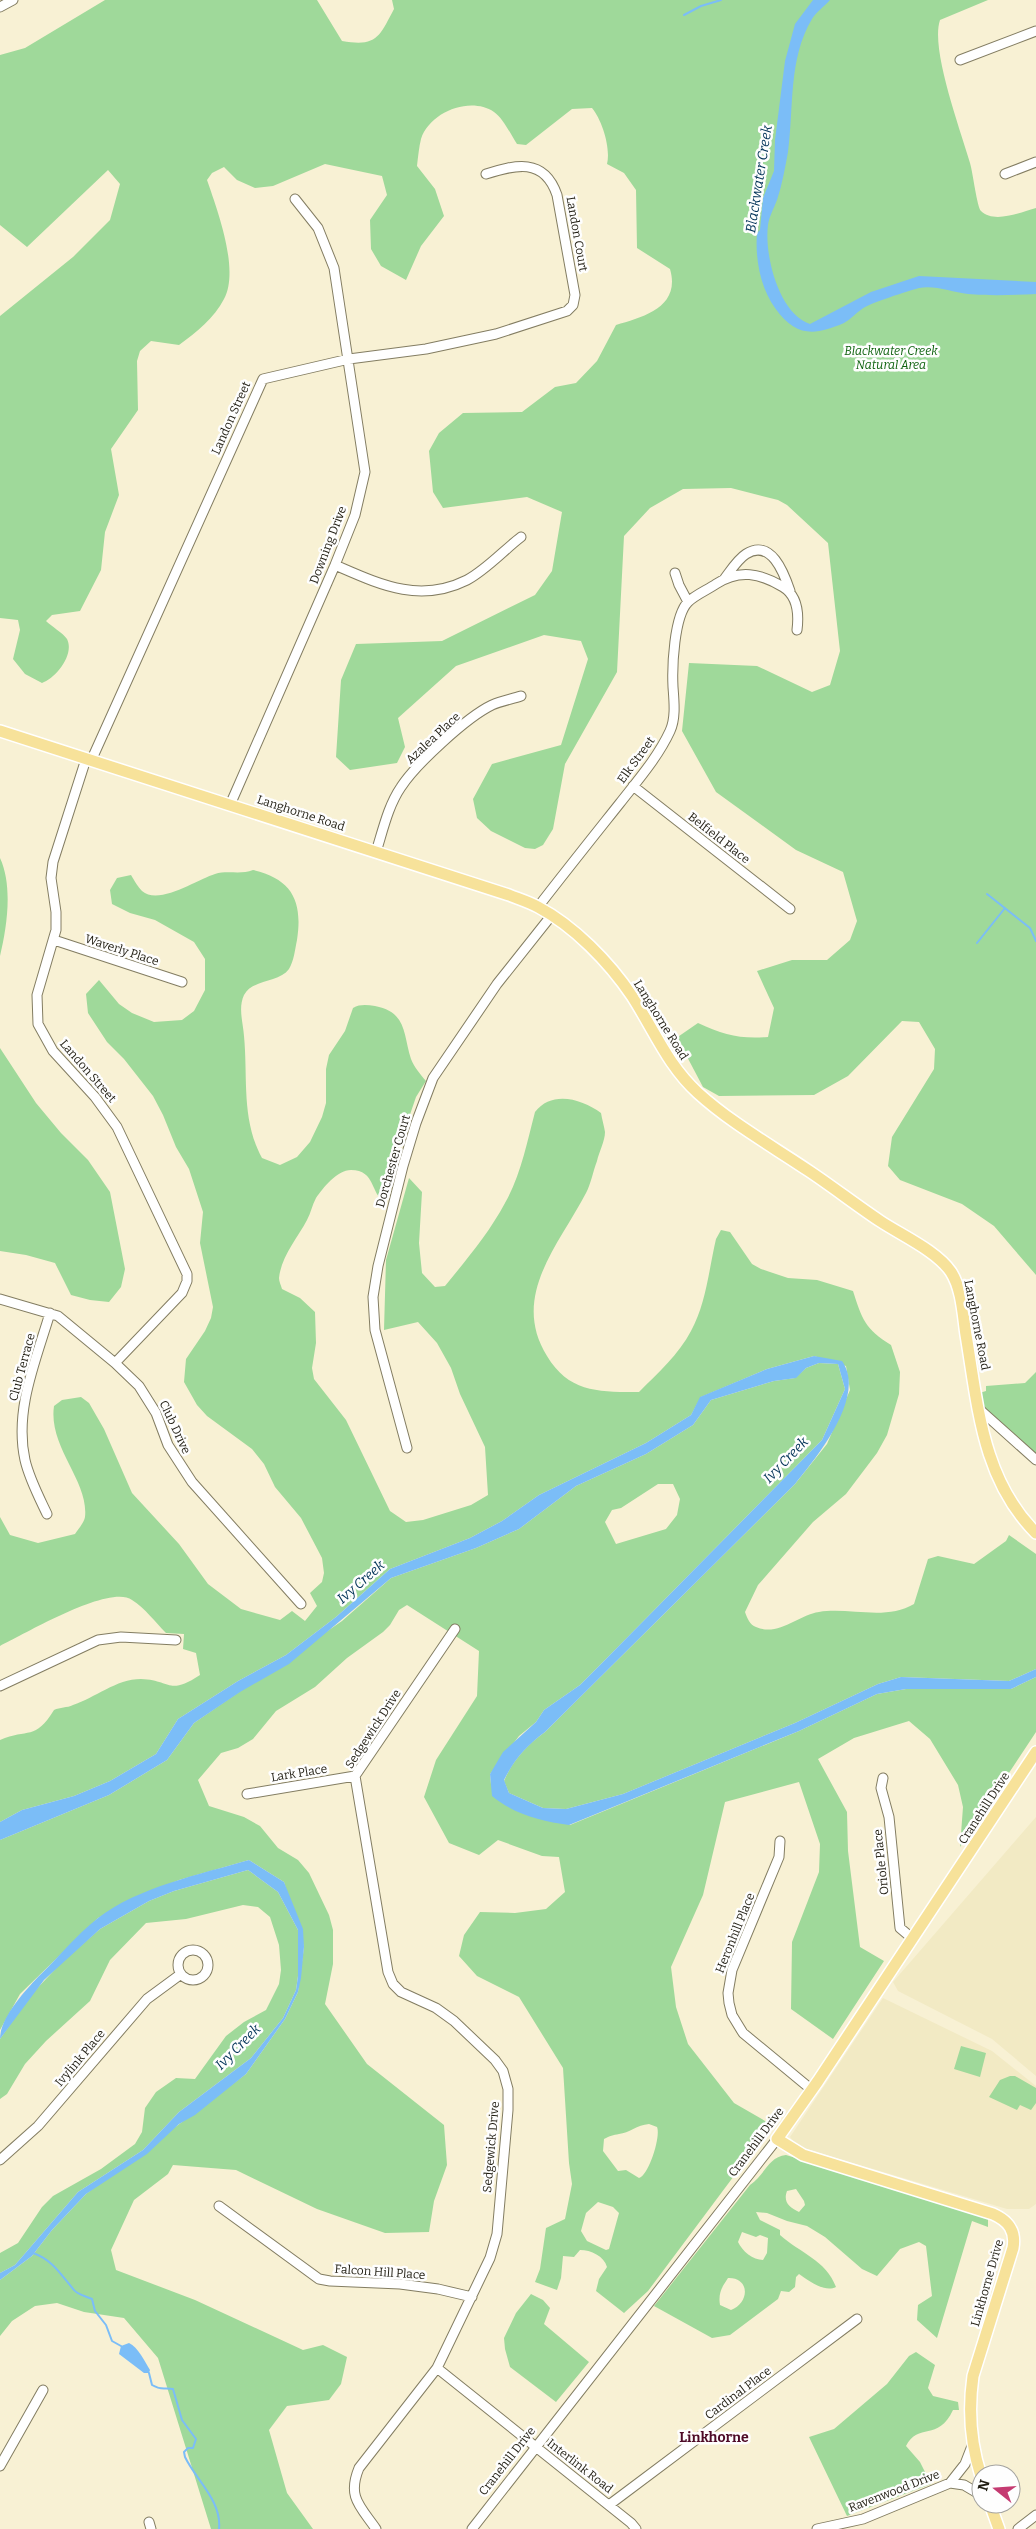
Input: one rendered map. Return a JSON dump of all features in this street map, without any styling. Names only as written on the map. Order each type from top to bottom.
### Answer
[{"type":"main road","name":"Langhorne Road","points":[[0,731],[509,895],[538,907],[551,916],[597,955],[615,974],[632,997],[673,1065],[698,1093],[880,1221],[941,1260],[956,1282],[986,1447],[1000,1484],[1011,1502],[1036,1532]]},
{"type":"main road","name":"Cranehill Drive","points":[[777,2139],[812,2090],[1036,1752]]},
{"type":"main road","name":"Linkhorne Drive","points":[[777,2139],[803,2155],[993,2214],[1009,2224],[1014,2234],[1013,2248],[973,2376],[970,2414],[972,2446],[977,2464]]},
{"type":"main road","points":[[994,2514],[999,2529]]},
{"type":"street","points":[[0,7],[13,0]]},
{"type":"street","points":[[960,60],[1036,31]]},
{"type":"street","points":[[1005,174],[1036,162]]},
{"type":"street","name":"Landon Court","points":[[486,174],[521,165],[539,171],[552,183],[557,195],[570,265],[575,295],[573,305]]},
{"type":"street","name":"Downing Drive","points":[[230,805],[335,565],[355,515],[365,472],[334,268],[318,228],[295,199]]},
{"type":"street","name":"Landon Street","points":[[115,1363],[182,1293],[187,1281],[187,1274],[117,1127],[95,1097],[53,1051],[40,1032],[36,1004],[54,940],[56,912],[51,878],[53,862],[89,760],[261,382],[265,378],[349,359],[426,349],[496,334],[567,311],[573,305]]},
{"type":"street","points":[[335,565],[386,586],[422,591],[468,579],[521,537]]},
{"type":"street","points":[[725,578],[745,554],[754,550],[765,551],[775,558],[797,608],[797,630]]},
{"type":"street","points":[[675,573],[688,602],[725,578],[741,573],[752,574],[774,582],[790,591]]},
{"type":"street","name":"Elk Street","points":[[538,907],[659,752],[671,730],[675,708],[672,672],[677,630],[682,610],[688,602]]},
{"type":"street","name":"Azalea Place","points":[[376,852],[388,814],[401,787],[426,758],[468,722],[491,706],[521,696]]},
{"type":"street","name":"Belfield Place","points":[[633,786],[790,909]]},
{"type":"street","name":"Dorchester Court","points":[[407,1448],[375,1330],[373,1297],[378,1266],[403,1166],[416,1123],[434,1078],[497,984],[551,916]]},
{"type":"street","name":"Waverly Place","points":[[54,940],[182,982]]},
{"type":"street","name":"Club Drive","points":[[0,1299],[50,1313],[65,1322],[115,1363],[148,1398],[168,1445],[192,1482],[300,1604]]},
{"type":"street","name":"Club Terrace","points":[[46,1514],[25,1462],[21,1433],[22,1416],[32,1374],[50,1313]]},
{"type":"street","points":[[978,1408],[1036,1460]]},
{"type":"street","name":"Sedgewick Drive","points":[[376,2529],[354,2496],[353,2486],[359,2468],[437,2368],[490,2258],[497,2234],[508,2110],[508,2089],[503,2071],[495,2060],[454,2020],[436,2008],[402,1992],[393,1984],[388,1972],[355,1776],[455,1629]]},
{"type":"street","points":[[0,1686],[98,1640],[121,1637],[176,1640]]},
{"type":"street","name":"Lark Place","points":[[247,1794],[355,1776]]},
{"type":"street","name":"Oriole Place","points":[[883,1778],[881,1788],[889,1817],[900,1928],[913,1939]]},
{"type":"street","name":"Heronhill Place","points":[[780,1841],[779,1857],[732,1970],[728,1993],[729,2003],[732,2015],[743,2033],[812,2090]]},
{"type":"street","name":"Ivylink Place","points":[[0,2160],[38,2126],[147,1999],[181,1974]]},
{"type":"street","name":"Cranehill Drive","points":[[472,2529],[777,2139]]},
{"type":"street","name":"Falcon Hill Place","points":[[219,2206],[319,2279],[330,2282],[438,2289],[472,2298]]},
{"type":"street","name":"Cardinal Place","points":[[609,2505],[857,2319]]},
{"type":"street","name":"Interlink Road","points":[[437,2368],[535,2448],[609,2505],[636,2529]]},
{"type":"street","points":[[0,2466],[43,2390]]},
{"type":"street","name":"Ravenwood Drive","points":[[950,2483],[964,2464],[972,2446]]},
{"type":"street","name":"Ravenwood Drive","points":[[816,2529],[863,2519],[950,2483],[964,2485],[971,2489]]},
{"type":"street","points":[[1018,2529],[1036,2515]]},
{"type":"shaded area","points":[[1036,1817],[1036,2076],[992,2039],[898,1991],[893,1982]]},
{"type":"shaded area","points":[[883,1998],[992,2051],[1036,2086],[1036,2204],[1029,2209],[1007,2209],[806,2149],[796,2144],[790,2137]]},
{"type":"green space","name":"Blackwater Creek Natural Area","points":[[105,0],[317,0],[342,41],[363,42],[376,38],[380,33],[394,9],[392,0],[988,0],[940,20],[938,33],[943,70],[970,163],[981,211],[993,217],[1000,217],[1036,208],[1036,1275],[994,1226],[962,1204],[900,1180],[888,1166],[892,1137],[934,1069],[935,1049],[919,1022],[902,1021],[848,1076],[814,1095],[719,1096],[703,1087],[684,1051],[669,1043],[698,1023],[716,1031],[732,1035],[768,1037],[774,1008],[757,971],[792,960],[827,960],[850,940],[857,921],[843,872],[796,850],[716,792],[682,731],[689,663],[757,666],[812,692],[830,685],[840,651],[828,543],[787,505],[778,500],[731,488],[683,489],[650,508],[624,536],[617,672],[565,764],[553,829],[543,845],[535,849],[525,848],[491,831],[477,818],[473,799],[492,764],[561,745],[588,659],[581,641],[544,635],[456,666],[398,718],[405,747],[397,763],[350,770],[336,757],[341,680],[356,644],[442,641],[535,595],[552,571],[562,512],[527,497],[443,508],[433,492],[429,451],[439,433],[463,413],[522,412],[555,387],[576,383],[597,361],[616,325],[648,314],[658,308],[670,293],[672,282],[670,269],[637,248],[636,190],[624,173],[607,164],[608,150],[605,134],[592,108],[572,109],[526,145],[517,144],[501,118],[484,107],[463,106],[452,109],[433,121],[421,139],[417,166],[435,189],[444,216],[421,246],[406,280],[381,266],[371,249],[370,220],[387,195],[382,176],[325,164],[273,186],[255,188],[237,180],[224,167],[212,173],[207,180],[221,223],[230,272],[224,299],[204,324],[179,345],[151,341],[140,351],[137,361],[138,410],[111,449],[119,495],[105,532],[101,570],[80,611],[52,615],[46,621],[67,639],[69,645],[66,659],[53,677],[42,683],[25,674],[13,659],[20,630],[18,620],[0,618],[0,316],[73,257],[110,220],[120,184],[108,170],[27,247],[0,225],[0,55],[25,48]]},
{"type":"green space","points":[[0,858],[6,881],[8,907],[0,956]]},
{"type":"green space","points":[[253,870],[277,879],[286,886],[296,903],[298,914],[297,940],[291,966],[279,977],[253,986],[244,995],[241,1005],[248,1113],[255,1143],[262,1158],[280,1165],[297,1157],[310,1142],[322,1117],[326,1103],[326,1069],[329,1055],[345,1031],[353,1008],[364,1005],[375,1006],[393,1013],[402,1025],[412,1062],[426,1081],[416,1097],[391,1170],[385,1202],[377,1194],[365,1174],[351,1170],[336,1176],[316,1198],[307,1220],[286,1255],[279,1278],[282,1289],[300,1298],[315,1312],[316,1343],[312,1368],[314,1379],[346,1420],[390,1511],[406,1522],[423,1520],[471,1505],[488,1495],[485,1447],[460,1394],[451,1368],[437,1343],[418,1322],[384,1330],[386,1260],[409,1178],[422,1192],[419,1243],[422,1273],[435,1287],[445,1286],[485,1235],[511,1192],[523,1158],[535,1112],[542,1105],[550,1101],[567,1099],[576,1101],[601,1113],[605,1132],[604,1139],[588,1189],[542,1272],[536,1292],[534,1313],[537,1334],[547,1356],[565,1377],[575,1384],[587,1388],[611,1392],[639,1392],[674,1355],[691,1331],[700,1309],[716,1239],[721,1230],[730,1232],[752,1264],[761,1269],[788,1278],[817,1280],[853,1291],[862,1316],[870,1328],[875,1334],[891,1345],[900,1372],[899,1394],[887,1435],[877,1453],[846,1494],[813,1522],[758,1585],[745,1612],[750,1623],[756,1627],[772,1629],[819,1612],[880,1613],[903,1609],[914,1604],[928,1559],[938,1556],[974,1564],[1006,1541],[1009,1535],[1036,1554],[1036,1669],[1009,1681],[901,1677],[878,1684],[795,1723],[623,1794],[566,1809],[543,1808],[509,1793],[504,1781],[521,1754],[795,1484],[827,1444],[850,1390],[846,1366],[814,1356],[767,1369],[701,1397],[691,1415],[646,1443],[539,1495],[502,1521],[470,1538],[390,1569],[336,1617],[286,1655],[238,1681],[178,1719],[156,1754],[110,1781],[74,1796],[22,1810],[0,1822],[0,1740],[36,1730],[54,1710],[81,1702],[123,1682],[141,1679],[175,1686],[182,1685],[200,1675],[196,1653],[183,1649],[184,1634],[166,1633],[137,1603],[121,1597],[87,1604],[67,1612],[0,1646],[0,1517],[10,1535],[38,1543],[75,1534],[85,1517],[85,1504],[81,1490],[62,1450],[54,1421],[54,1406],[62,1400],[81,1397],[89,1403],[104,1429],[132,1493],[179,1544],[208,1584],[241,1609],[280,1620],[292,1611],[305,1621],[317,1606],[310,1593],[322,1582],[324,1573],[322,1558],[301,1518],[275,1487],[264,1464],[252,1449],[207,1416],[197,1405],[184,1382],[186,1359],[205,1331],[211,1318],[213,1307],[200,1243],[203,1212],[189,1169],[176,1147],[153,1096],[124,1059],[107,1042],[88,1013],[86,994],[99,980],[119,1004],[132,1013],[154,1022],[182,1020],[194,1011],[205,990],[205,959],[194,942],[155,920],[130,913],[112,904],[110,890],[117,878],[131,875],[142,891],[149,895],[168,894],[215,874]]},
{"type":"green space","points":[[0,1048],[36,1103],[61,1133],[88,1160],[110,1192],[125,1269],[121,1287],[109,1302],[71,1295],[55,1263],[26,1255],[0,1251]]},
{"type":"green space","points":[[819,1363],[838,1364],[845,1389],[822,1440],[580,1685],[544,1710],[536,1722],[519,1736],[490,1774],[491,1784],[570,1825],[799,1731],[877,1694],[906,1689],[1011,1689],[1036,1677],[1036,1732],[960,1847],[963,1807],[958,1785],[930,1739],[909,1721],[854,1738],[818,1759],[847,1812],[848,1851],[860,1947],[884,1961],[833,2039],[791,2009],[792,1942],[819,1872],[820,1844],[799,1782],[725,1802],[703,1895],[671,1967],[676,2007],[688,2044],[734,2103],[772,2125],[648,2291],[624,2313],[596,2291],[599,2279],[607,2267],[603,2260],[593,2252],[580,2250],[574,2257],[563,2256],[561,2278],[557,2290],[535,2282],[540,2269],[546,2228],[565,2219],[572,2184],[563,2068],[519,1997],[477,1976],[459,1956],[464,1935],[480,1912],[515,1913],[546,1909],[565,1892],[559,1857],[542,1856],[498,1840],[479,1855],[449,1843],[424,1797],[436,1760],[477,1696],[479,1651],[407,1605],[399,1610],[390,1625],[383,1632],[347,1658],[315,1687],[276,1711],[253,1739],[238,1748],[221,1753],[198,1780],[209,1806],[244,1817],[260,1826],[278,1848],[298,1860],[309,1873],[329,1915],[333,1930],[333,1964],[325,2004],[367,2064],[444,2125],[447,2165],[434,2201],[429,2232],[385,2233],[317,2209],[236,2170],[173,2165],[168,2174],[134,2200],[111,2250],[116,2270],[195,2300],[303,2350],[323,2345],[347,2357],[341,2384],[329,2400],[287,2406],[269,2430],[287,2493],[313,2529],[211,2529],[158,2358],[124,2318],[84,2312],[57,2303],[35,2306],[12,2321],[0,2336],[0,2280],[32,2256],[52,2230],[86,2194],[246,2074],[285,2019],[298,1992],[304,1947],[284,1882],[249,1860],[179,1880],[133,1899],[98,1918],[20,1994],[0,2030],[0,1840],[109,1795],[167,1760],[194,1723],[342,1621],[391,1578],[476,1548],[519,1529],[576,1486],[646,1454],[693,1425],[711,1400],[774,1381],[795,1378],[806,1368]],"holes":[[[658,1484],[673,1484],[680,1499],[677,1515],[666,1529],[616,1544],[605,1522],[612,1510],[621,1508]],[[649,2124],[657,2127],[658,2132],[650,2163],[647,2170],[639,2178],[626,2170],[618,2171],[603,2151],[604,2139]],[[598,2202],[613,2207],[619,2213],[609,2249],[606,2250],[587,2241],[581,2231],[586,2213]]]},
{"type":"green space","points":[[1036,1372],[1036,1460],[978,1408],[976,1394],[986,1391],[986,1386],[1025,1383]]},
{"type":"green space","points":[[248,1870],[278,1892],[298,1930],[298,1976],[296,1990],[283,2018],[251,2058],[179,2112],[143,2150],[78,2192],[15,2265],[0,2273],[0,2253],[18,2243],[42,2207],[53,2196],[101,2169],[135,2144],[142,2132],[145,2108],[156,2092],[176,2078],[195,2079],[226,2036],[244,2022],[266,2010],[279,1984],[281,1970],[279,1945],[270,1917],[258,1907],[243,1905],[186,1919],[146,1923],[110,1960],[90,2001],[46,2041],[25,2064],[7,2094],[0,2099],[0,2039],[30,1996],[61,1963],[100,1929],[149,1901],[174,1891]]},
{"type":"green space","points":[[961,2046],[986,2053],[980,2077],[954,2069]]},
{"type":"green space","points":[[1015,2076],[1036,2088],[1036,2103],[1031,2110],[1020,2105],[1017,2110],[989,2097],[1000,2080]]},
{"type":"green space","points":[[786,2155],[971,2211],[988,2218],[988,2227],[972,2221],[937,2338],[917,2320],[918,2305],[932,2296],[926,2246],[919,2242],[900,2249],[877,2276],[862,2269],[825,2237],[807,2226],[767,2213],[756,2212],[760,2220],[780,2230],[780,2235],[819,2263],[832,2278],[836,2287],[821,2287],[799,2274],[796,2277],[795,2287],[789,2292],[781,2291],[778,2299],[730,2335],[712,2338],[654,2306],[750,2185],[780,2156]],"holes":[[[796,2189],[805,2205],[799,2212],[786,2201],[787,2191]],[[742,2232],[756,2237],[760,2235],[768,2238],[767,2253],[763,2260],[752,2257],[745,2252],[738,2242]],[[728,2278],[740,2282],[744,2286],[745,2291],[742,2302],[731,2310],[720,2305],[722,2287]]]},
{"type":"green space","points":[[531,2294],[543,2300],[550,2308],[544,2324],[589,2362],[556,2402],[510,2367],[505,2349],[504,2338],[516,2313]]},
{"type":"green space","points":[[916,2352],[935,2365],[928,2388],[933,2396],[958,2402],[959,2410],[953,2410],[941,2426],[916,2435],[906,2446],[920,2462],[931,2484],[847,2516],[809,2437],[834,2429],[887,2384],[909,2356]]},
{"type":"water","points":[[813,0],[830,0],[812,19],[804,34],[799,50],[793,84],[788,152],[777,200],[769,219],[767,237],[771,267],[782,296],[790,309],[799,318],[810,324],[871,292],[919,276],[1036,282],[1036,294],[976,295],[937,288],[919,288],[873,304],[862,309],[844,323],[815,332],[798,329],[783,318],[775,308],[762,282],[758,262],[757,233],[760,230],[763,198],[774,171],[775,140],[785,61],[795,24]]},
{"type":"water","points":[[814,1356],[842,1361],[848,1375],[848,1391],[844,1408],[836,1426],[815,1458],[795,1484],[545,1732],[526,1748],[504,1780],[509,1793],[543,1808],[566,1809],[623,1794],[795,1723],[878,1684],[901,1677],[1009,1681],[1036,1669],[1036,1677],[1011,1689],[906,1689],[877,1694],[799,1731],[569,1825],[529,1816],[510,1808],[492,1796],[490,1774],[503,1752],[536,1722],[544,1710],[580,1685],[822,1440],[845,1389],[838,1364],[819,1363],[806,1368],[796,1378],[774,1381],[711,1400],[693,1425],[646,1454],[576,1486],[519,1529],[476,1548],[391,1578],[289,1664],[240,1692],[194,1723],[167,1760],[109,1795],[0,1840],[0,1822],[22,1810],[74,1796],[110,1781],[156,1754],[178,1719],[238,1681],[286,1655],[336,1617],[390,1569],[470,1538],[502,1521],[539,1495],[646,1443],[691,1415],[700,1397],[767,1369]]},
{"type":"water","points":[[249,1860],[284,1882],[303,1929],[304,1947],[301,1978],[298,1992],[285,2019],[246,2074],[195,2115],[179,2124],[147,2154],[86,2194],[52,2230],[32,2256],[0,2280],[0,2273],[15,2265],[78,2192],[143,2150],[179,2112],[251,2058],[283,2018],[296,1990],[298,1976],[298,1930],[278,1892],[248,1870],[174,1891],[149,1901],[100,1929],[44,1980],[0,2039],[8,2014],[26,1990],[75,1939],[98,1918],[114,1907],[170,1883]]},
{"type":"water","points":[[129,2343],[141,2355],[150,2370],[149,2373],[144,2373],[119,2354],[121,2346]]},
{"type":"waterway","points":[[684,15],[701,6],[721,0]]},
{"type":"waterway","points":[[987,894],[1030,928],[1036,941]]},
{"type":"waterway","points":[[977,943],[1005,908]]},
{"type":"waterway","points":[[33,2253],[51,2264],[76,2292],[92,2299],[95,2311],[106,2325],[112,2341],[121,2346]]},
{"type":"waterway","points":[[149,2373],[152,2385],[173,2389],[182,2420],[196,2439],[193,2448],[188,2448],[184,2452],[185,2457],[212,2500],[219,2519],[219,2529]]},
{"type":"district","name":"Linkhorne","points":[[714,2437]]},
{"type":"water label","name":"Blackwater Creek","points":[[759,179]]},
{"type":"water label","name":"Ivy Creek","points":[[786,1460]]},
{"type":"water label","name":"Ivy Creek","points":[[361,1582]]},
{"type":"water label","name":"Ivy Creek","points":[[238,2047]]}]
